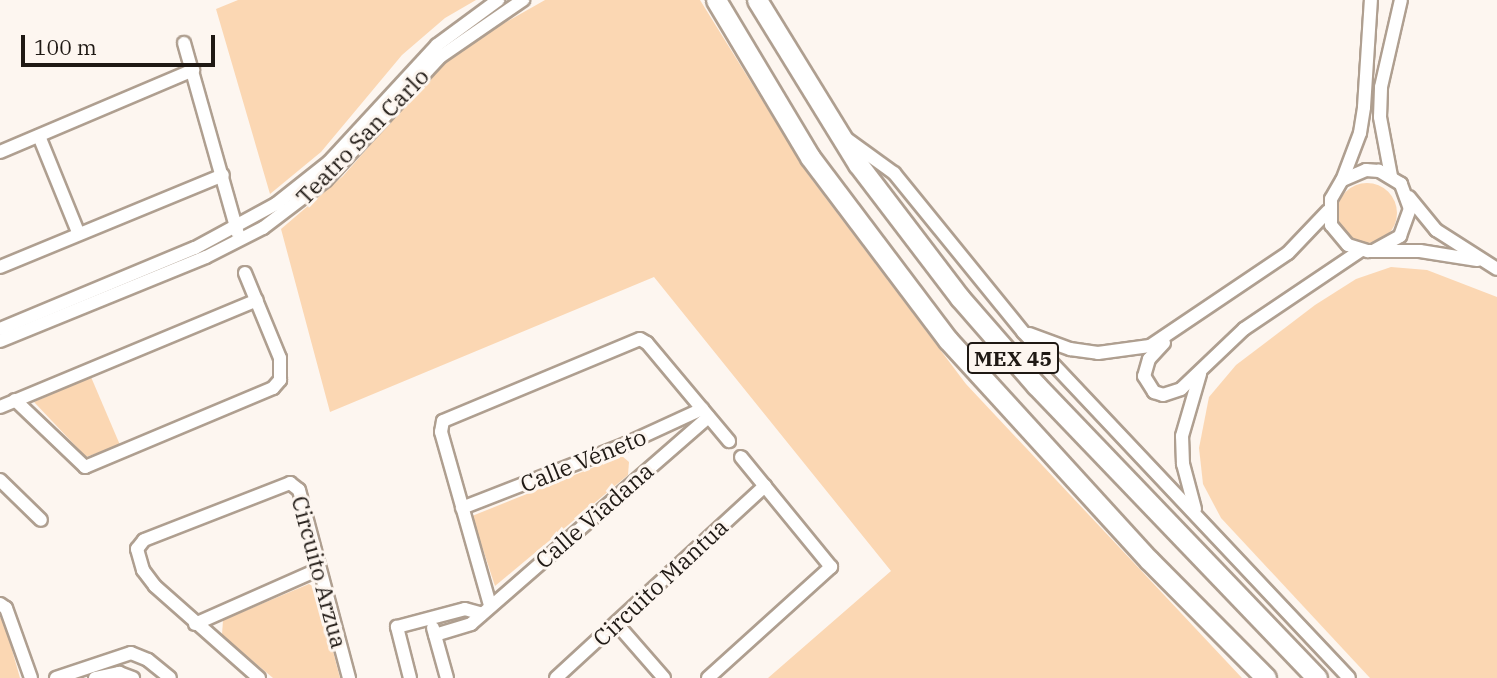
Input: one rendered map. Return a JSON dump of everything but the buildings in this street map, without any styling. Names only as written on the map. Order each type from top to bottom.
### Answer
[{"type":"main road","name":"MEX 45","points":[[716,0],[810,157],[948,340],[1149,560],[1266,678]]},
{"type":"main road","name":"MEX 45","points":[[757,0],[838,133],[904,229],[1028,376],[1317,678]]},
{"type":"street","name":"Teatro San Carlo","points":[[0,329],[239,234],[300,187],[436,45],[498,0]]},
{"type":"street","name":"Teatro San Carlo","points":[[0,341],[239,234],[326,180],[440,57],[523,0]]},
{"type":"street","points":[[1023,332],[1070,349],[1098,353],[1150,346],[1172,335],[1287,253],[1328,211],[1357,145],[1364,107],[1371,0]]},
{"type":"street","points":[[1401,0],[1381,87],[1380,117],[1391,176],[1436,230],[1477,260],[1497,269]]},
{"type":"street","points":[[184,43],[239,234]]},
{"type":"street","points":[[0,152],[192,70]]},
{"type":"street","points":[[838,133],[894,173],[1023,332],[1349,678]]},
{"type":"street","points":[[38,136],[78,232]]},
{"type":"street","points":[[1342,180],[1366,170],[1391,176]]},
{"type":"street","points":[[0,267],[78,232],[222,175]]},
{"type":"street","points":[[1375,250],[1400,236],[1408,224],[1407,195]]},
{"type":"street","points":[[1328,211],[1338,236],[1361,250],[1420,251],[1477,260]]},
{"type":"street","points":[[1172,335],[1145,367],[1147,385],[1154,392],[1172,394],[1200,374],[1244,329],[1361,250]]},
{"type":"street","points":[[15,400],[80,465],[87,467],[278,385],[280,358],[244,273]]},
{"type":"street","points":[[0,407],[257,300]]},
{"type":"street","points":[[410,678],[397,627],[465,609],[485,609],[463,508],[440,425],[639,340],[647,342],[729,441]]},
{"type":"street","points":[[1199,518],[1187,489],[1182,436],[1200,374]]},
{"type":"street","name":"Calle Véneto","points":[[463,508],[705,413]]},
{"type":"street","name":"Calle Viadana","points":[[435,635],[469,625],[705,413]]},
{"type":"street","points":[[708,678],[831,567],[741,457]]},
{"type":"street","points":[[0,480],[6,495],[41,520]]},
{"type":"street","name":"Circuito Arzua","points":[[259,678],[195,624],[148,579],[138,553],[140,543],[293,484],[299,490],[349,678]]},
{"type":"street","name":"Circuito Mantua","points":[[556,678],[765,486]]},
{"type":"street","points":[[195,624],[319,569]]},
{"type":"street","points":[[0,604],[6,608],[31,678]]},
{"type":"street","points":[[430,618],[447,678]]},
{"type":"street","points":[[616,623],[664,678]]},
{"type":"street","points":[[56,678],[123,653],[139,655],[170,678]]},
{"type":"street","points":[[94,678],[119,673],[133,678]]},
{"type":"shaded area","points":[[238,0],[476,0],[445,18],[402,55],[321,152],[270,194],[216,9]]},
{"type":"shaded area","points":[[545,0],[700,0],[809,176],[966,384],[1242,678],[768,678],[891,571],[654,277],[330,412],[281,229],[343,176],[435,72],[469,43]]},
{"type":"shaded area","points":[[1361,183],[1373,183],[1392,196],[1397,213],[1395,225],[1384,238],[1373,243],[1361,243],[1342,230],[1337,219],[1337,207],[1350,188]]},
{"type":"shaded area","points":[[1391,267],[1427,270],[1497,297],[1497,678],[1370,678],[1221,518],[1203,484],[1199,448],[1209,397],[1236,365],[1315,305],[1356,279]]},
{"type":"shaded area","points":[[91,377],[120,445],[86,457],[34,402]]},
{"type":"shaded area","points":[[622,456],[629,462],[628,475],[495,586],[472,516]]},
{"type":"shaded area","points":[[309,584],[317,589],[340,678],[273,678],[222,635],[223,620]]},
{"type":"shaded area","points":[[0,618],[3,618],[20,678],[0,678]]}]
